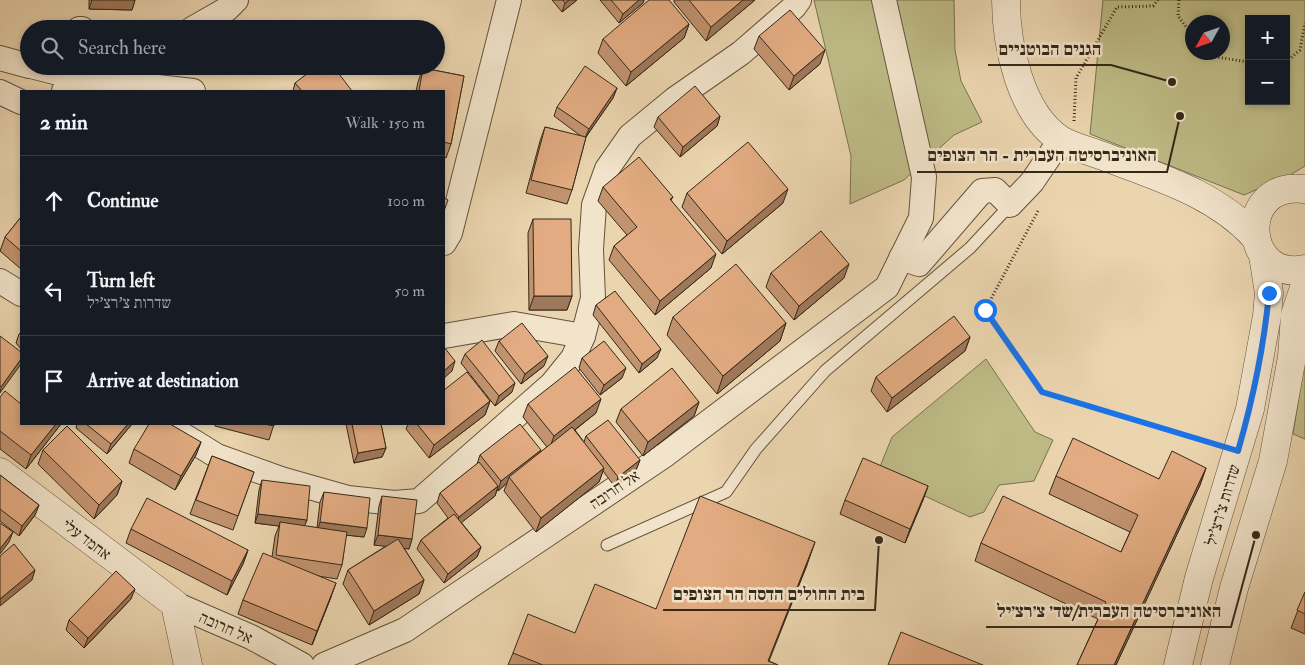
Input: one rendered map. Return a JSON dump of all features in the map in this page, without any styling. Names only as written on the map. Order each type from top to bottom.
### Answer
[{"type":"street","points":[[208,20],[227,9],[236,0]]},
{"type":"street","points":[[445,241],[450,233],[509,0]]},
{"type":"street","points":[[167,425],[217,456],[281,479],[348,498],[394,503],[419,501],[552,384],[573,358],[583,336],[593,298],[591,249],[594,204],[607,169],[630,136],[675,99],[741,53],[794,7],[799,0]]},
{"type":"street","points":[[884,0],[924,177],[921,218],[901,258],[919,264],[982,191],[996,190],[1010,205],[1067,142]]},
{"type":"street","points":[[1006,0],[1006,30],[1028,103],[1042,122],[1067,142],[1184,187],[1237,203],[1262,204],[1282,190],[1305,190]]},
{"type":"street","points":[[0,58],[20,63]]},
{"type":"street","points":[[49,75],[71,85],[173,90]]},
{"type":"street","points":[[0,92],[20,102]]},
{"type":"street","points":[[1184,187],[1229,212],[1273,264],[1285,270],[1305,269]]},
{"type":"street","name":"שדרות צ'רצ'יל","points":[[1178,665],[1199,578],[1250,410],[1267,316],[1269,293],[1259,246],[1257,216],[1262,204]]},
{"type":"street","name":"אל חרובה","points":[[324,665],[405,630],[665,455],[887,287],[901,258]]},
{"type":"street","points":[[0,281],[20,293]]},
{"type":"street","points":[[1215,665],[1234,588],[1273,461],[1292,357],[1295,315],[1305,285]]},
{"type":"street","points":[[1292,357],[1305,318]]},
{"type":"street","points":[[445,336],[514,324],[583,336]]},
{"type":"street","name":"אחמד עלי","points":[[0,472],[175,604]]},
{"type":"street","points":[[175,604],[188,665]]},
{"type":"street","name":"אל חרובה","points":[[175,604],[251,637],[302,665]]},
{"type":"lane","points":[[607,545],[726,492],[756,449],[824,371],[970,248],[1010,205]]},
{"type":"path","points":[[1067,142],[1076,78],[1117,6],[1153,6],[1158,0]]},
{"type":"path","points":[[1179,0],[1178,16],[1185,26]]},
{"type":"path","points":[[1288,60],[1300,50],[1305,23]]},
{"type":"path","points":[[1230,59],[1245,61]]},
{"type":"path","points":[[1040,205],[985,310],[1042,392],[1238,451]]},
{"type":"shaded area","points":[[814,0],[954,0],[955,50],[961,81],[982,122],[954,135],[904,180],[850,204],[851,156]]},
{"type":"shaded area","points":[[1103,0],[1305,0],[1305,166],[1290,175],[1244,195],[1090,134]]},
{"type":"shaded area","points":[[986,359],[1035,432],[1053,440],[1034,481],[999,485],[984,512],[970,517],[877,474],[892,437]]},
{"type":"shaded area","points":[[1305,359],[1305,439],[1293,434]]},
{"type":"building","points":[[611,0],[639,0],[623,14]]},
{"type":"building","points":[[649,0],[669,0],[689,24],[631,72],[603,39]]},
{"type":"building","points":[[689,0],[743,0],[711,27]]},
{"type":"building","points":[[790,10],[825,50],[794,76],[759,36]]},
{"type":"building","points":[[585,66],[617,88],[589,129],[557,107]]},
{"type":"building","points":[[445,72],[464,76],[451,144],[445,142],[445,90],[419,90],[422,75],[445,75]]},
{"type":"building","points":[[305,75],[340,75],[351,90],[301,90],[295,83]]},
{"type":"building","points":[[695,86],[720,116],[683,147],[658,117]]},
{"type":"building","points":[[545,127],[586,137],[572,190],[531,180]]},
{"type":"building","points":[[748,142],[788,189],[727,241],[687,193]]},
{"type":"building","points":[[639,157],[673,197],[670,199],[716,254],[660,301],[614,246],[637,227],[603,187]]},
{"type":"building","points":[[20,218],[20,250],[5,237]]},
{"type":"building","points":[[533,219],[571,219],[572,296],[534,296]]},
{"type":"building","points":[[821,231],[849,264],[799,306],[771,273]]},
{"type":"building","points":[[736,264],[786,323],[723,376],[673,317]]},
{"type":"building","points":[[615,291],[661,349],[642,364],[596,305]]},
{"type":"building","points":[[954,316],[970,337],[892,398],[876,377]]},
{"type":"building","points":[[522,323],[548,356],[525,374],[499,341]]},
{"type":"building","points":[[0,336],[20,351],[20,360],[0,386]]},
{"type":"building","points":[[482,340],[515,383],[499,396],[465,354]]},
{"type":"building","points":[[604,341],[626,368],[604,385],[582,358]]},
{"type":"building","points":[[445,348],[455,361],[445,370]]},
{"type":"building","points":[[575,367],[601,399],[554,436],[528,404]]},
{"type":"building","points":[[672,368],[699,402],[648,442],[621,409]]},
{"type":"building","points":[[467,372],[490,401],[434,445],[418,425],[445,425],[445,389]]},
{"type":"building","points":[[5,391],[20,403],[20,425],[55,425],[31,455],[0,431],[0,397]]},
{"type":"building","points":[[608,420],[640,460],[618,477],[586,436]]},
{"type":"building","points":[[520,424],[541,450],[501,481],[480,455]]},
{"type":"building","points":[[87,425],[127,425],[111,444]]},
{"type":"building","points":[[148,425],[172,425],[201,442],[181,476],[134,449]]},
{"type":"building","points":[[352,425],[381,425],[386,448],[358,453]]},
{"type":"building","points":[[67,426],[122,481],[99,505],[43,450]]},
{"type":"building","points":[[572,427],[604,468],[541,518],[509,477]]},
{"type":"building","points":[[1073,438],[1159,479],[1172,451],[1206,468],[1114,665],[1077,665],[1106,602],[981,543],[1003,496],[1121,552],[1138,515],[1056,476]]},
{"type":"building","points":[[212,456],[254,472],[238,516],[196,500]]},
{"type":"building","points":[[863,458],[928,486],[910,529],[845,500]]},
{"type":"building","points":[[479,462],[498,486],[459,517],[440,493]]},
{"type":"building","points":[[0,475],[39,505],[22,526],[0,509]]},
{"type":"building","points":[[262,480],[310,486],[307,520],[258,514]]},
{"type":"building","points":[[324,492],[370,498],[367,528],[320,522]]},
{"type":"building","points":[[382,496],[417,500],[412,539],[378,535]]},
{"type":"building","points":[[700,496],[815,542],[768,661],[778,665],[543,665],[513,653],[528,614],[575,633],[595,584],[656,609]]},
{"type":"building","points":[[147,498],[248,550],[232,581],[131,529]]},
{"type":"building","points":[[454,514],[481,547],[448,574],[421,540]]},
{"type":"building","points":[[280,522],[347,532],[342,565],[276,555]]},
{"type":"building","points":[[0,523],[13,532],[0,549]]},
{"type":"building","points":[[398,539],[424,580],[374,611],[348,570]]},
{"type":"building","points":[[14,544],[35,570],[0,599],[0,556]]},
{"type":"building","points":[[263,553],[336,583],[317,631],[243,600]]},
{"type":"building","points":[[116,571],[135,589],[88,638],[69,620]]},
{"type":"building","points":[[1305,592],[1305,614],[1297,610]]},
{"type":"building","points":[[901,632],[983,665],[888,665]]},
{"type":"place","name":"הגנים הבוטניים","points":[[1172,82]]},
{"type":"place","name":"האוניברסיטה העברית - הר הצופים","points":[[1180,116]]},
{"type":"place","name":"האוניברסיטה העברית/שד׳ צ׳רצ׳יל","points":[[1256,535]]},
{"type":"place","name":"בית החולים הדסה הר הצופים","points":[[879,540]]},
{"type":"route","points":[[985,310],[1042,392],[1238,451],[1250,410],[1264,341],[1269,293]]}]
